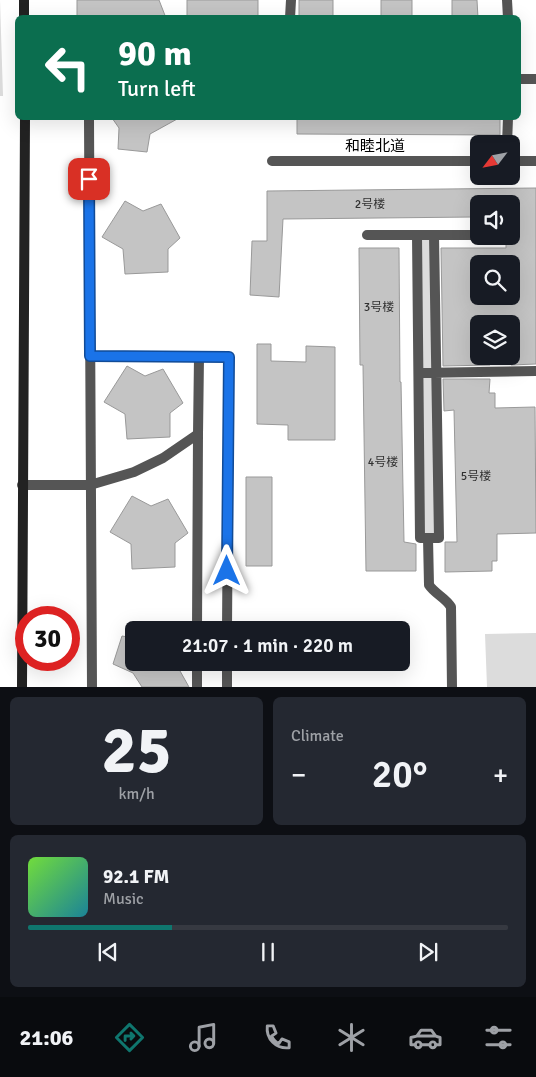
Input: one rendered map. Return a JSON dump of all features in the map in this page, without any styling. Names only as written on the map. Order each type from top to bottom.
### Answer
[{"type":"main road","points":[[24,0],[24,15]]},
{"type":"main road","points":[[22,687],[25,120]]},
{"type":"street","points":[[290,15],[291,0]]},
{"type":"street","points":[[508,0],[508,15]]},
{"type":"street","points":[[521,80],[536,79]]},
{"type":"street","points":[[89,120],[92,687]]},
{"type":"street","points":[[507,135],[508,120]]},
{"type":"street","name":"和睦北道","points":[[272,161],[470,161]]},
{"type":"street","points":[[520,161],[536,161]]},
{"type":"street","points":[[367,235],[470,235]]},
{"type":"street","points":[[417,235],[420,538],[439,538],[434,235]]},
{"type":"street","points":[[90,356],[229,357],[227,621]]},
{"type":"street","points":[[197,621],[199,356]]},
{"type":"street","points":[[419,373],[536,371]]},
{"type":"street","points":[[22,485],[90,485],[134,472],[163,458],[198,434]]},
{"type":"street","points":[[428,538],[430,585],[432,590],[448,601],[451,607],[452,687]]},
{"type":"street","points":[[197,671],[197,687]]},
{"type":"street","points":[[227,671],[227,687]]},
{"type":"shaded area","points":[[0,0],[3,96],[0,96]]},
{"type":"shaded area","points":[[430,235],[439,538],[420,533],[417,239]]},
{"type":"shaded area","points":[[536,633],[536,687],[487,687],[485,634]]},
{"type":"building","points":[[77,0],[159,0],[165,15],[77,15]]},
{"type":"building","points":[[187,0],[258,0],[258,15],[187,15]]},
{"type":"building","points":[[299,0],[333,0],[333,15],[299,15]]},
{"type":"building","points":[[381,0],[412,0],[412,15],[381,15]]},
{"type":"building","points":[[452,0],[477,0],[478,15],[452,15]]},
{"type":"building","points":[[113,120],[175,120],[150,134],[147,152],[118,149],[119,128]]},
{"type":"building","points":[[297,120],[500,120],[500,135],[297,134]]},
{"type":"building","points":[[536,188],[536,364],[520,365],[520,315],[470,315],[470,365],[490,365],[443,366],[441,248],[506,248],[506,245],[520,245],[520,195],[470,195],[470,217],[283,219],[279,297],[250,295],[252,241],[267,241],[267,191]]},
{"type":"building","points":[[125,201],[143,211],[161,204],[180,238],[168,249],[168,272],[125,274],[123,249],[102,237]]},
{"type":"building","points":[[359,248],[399,248],[404,542],[416,544],[416,571],[366,571],[363,365],[360,365]]},
{"type":"building","points":[[257,344],[271,344],[271,361],[306,362],[306,346],[335,347],[335,440],[288,440],[288,425],[257,424]]},
{"type":"building","points":[[127,366],[145,376],[163,369],[183,403],[170,413],[170,437],[127,439],[125,414],[104,402]]},
{"type":"building","points":[[443,379],[490,379],[489,393],[495,393],[495,408],[535,407],[536,533],[497,534],[497,561],[492,561],[492,571],[445,572],[445,542],[457,542],[454,410],[444,411]]},
{"type":"building","points":[[246,477],[272,477],[272,566],[246,566]]},
{"type":"building","points":[[132,496],[151,506],[168,499],[188,533],[175,543],[175,567],[132,569],[131,544],[110,532]]},
{"type":"building","points":[[122,636],[125,636],[125,669],[113,664]]},
{"type":"building","points":[[129,671],[180,671],[189,687],[142,687],[133,673]]},
{"type":"route","points":[[89,179],[90,356],[229,357],[227,571]]}]
